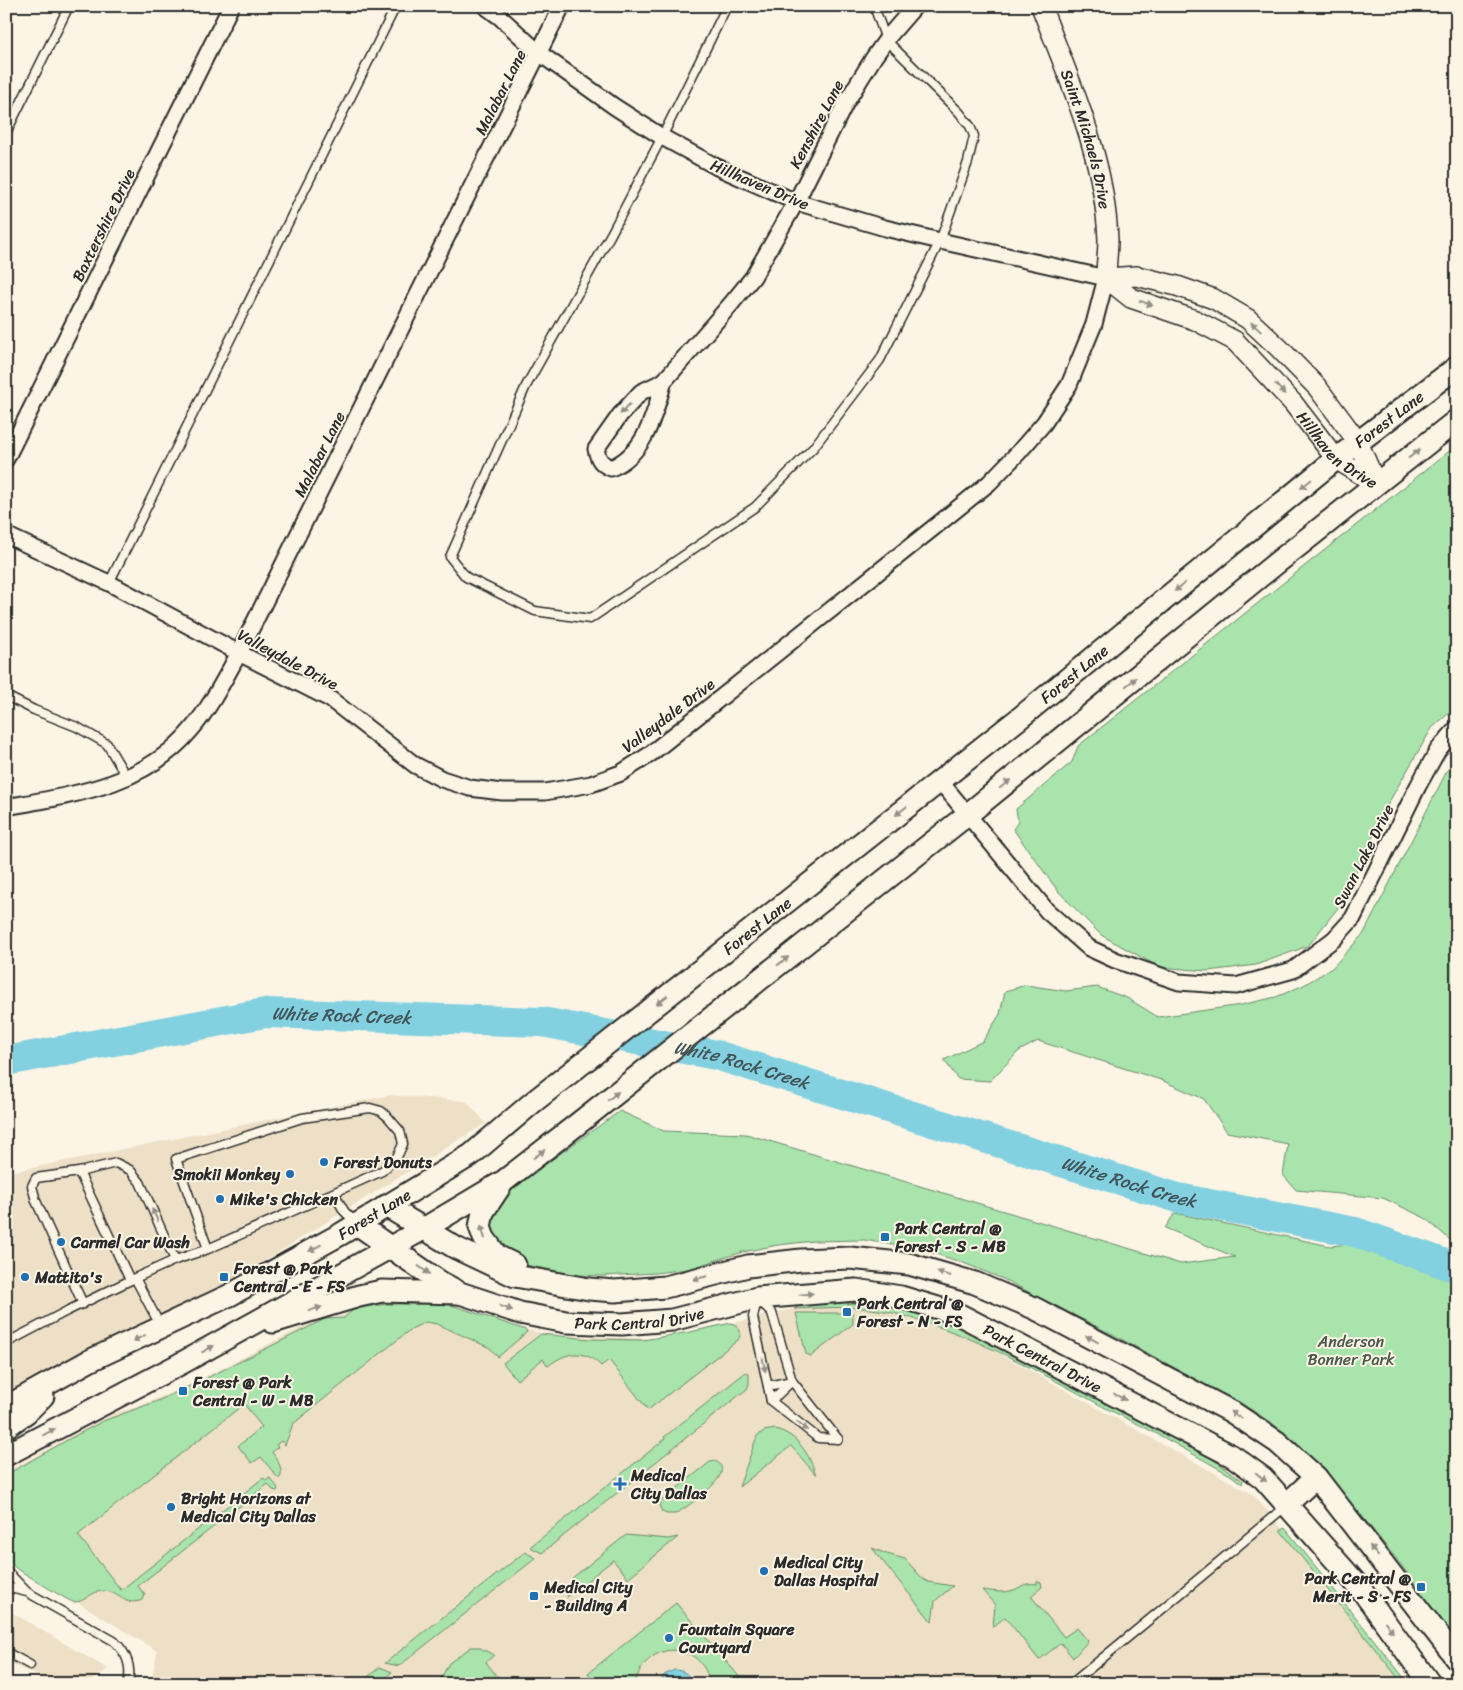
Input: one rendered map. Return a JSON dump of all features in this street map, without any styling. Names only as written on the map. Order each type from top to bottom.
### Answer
[{"type":"main road","name":"Forest Lane","points":[[6,1407],[62,1376],[230,1295],[341,1234],[471,1155],[532,1103],[700,969],[940,781],[1336,459],[1457,367]]},
{"type":"main road","points":[[6,1455],[235,1334],[425,1228],[504,1181],[967,815],[1457,420]]},
{"type":"main road","points":[[504,1181],[483,1212],[480,1227],[484,1238],[497,1256],[526,1271],[564,1286]]},
{"type":"main road","name":"Park Central Drive","points":[[386,1206],[456,1248],[515,1276],[564,1286],[615,1291],[665,1287],[748,1266],[801,1260],[850,1258],[908,1264],[974,1283],[1034,1308],[1232,1412],[1277,1442],[1316,1477],[1457,1659]]},
{"type":"main road","name":"Park Central Drive","points":[[356,1224],[440,1282],[460,1292],[528,1315],[566,1322],[622,1324],[672,1320],[757,1298],[856,1290],[901,1297],[958,1314],[1234,1457],[1263,1478],[1361,1589],[1430,1684]]},
{"type":"main road","points":[[748,1266],[757,1298]]},
{"type":"main road","points":[[235,1334],[359,1296],[382,1291],[460,1292]]},
{"type":"main road","points":[[6,1427],[27,1412],[62,1376]]},
{"type":"main road","points":[[1287,1504],[1316,1477]]},
{"type":"street","name":"Baxtershire Drive","points":[[6,459],[231,6]]},
{"type":"street","name":"Hillhaven Drive","points":[[484,6],[500,17],[539,53],[662,137],[717,167],[796,202],[885,228],[940,241],[1106,278],[1137,276],[1177,286],[1214,299],[1248,319],[1317,387],[1358,442],[1376,484]]},
{"type":"street","name":"Malabar Lane","points":[[6,807],[91,791],[127,778],[166,755],[190,732],[211,704],[239,653],[562,6]]},
{"type":"street","name":"Kenshire Lane","points":[[664,381],[652,425],[635,452],[623,463],[611,468],[605,466],[598,458],[596,449],[620,415],[642,392],[664,381],[753,277],[796,202],[845,104],[886,40],[915,6]]},
{"type":"street","name":"Saint Michaels Drive","points":[[1041,6],[1088,128],[1101,182],[1108,240],[1106,278]]},
{"type":"street","name":"Valleydale Drive","points":[[6,535],[109,583],[330,700],[415,765],[442,779],[470,788],[502,792],[545,792],[591,784],[621,772],[649,755],[989,483],[1044,424],[1069,386],[1094,324],[1106,278]]},
{"type":"street","name":"Hillhaven Drive","points":[[1106,278],[1131,298],[1195,320],[1235,341],[1293,404],[1336,459],[1376,484]]},
{"type":"street","name":"Swan Lake Drive","points":[[940,781],[1047,911],[1089,948],[1115,960],[1179,982],[1236,986],[1293,970],[1334,939],[1353,918],[1418,786],[1438,750],[1457,728]]},
{"type":"lane","points":[[6,133],[69,6]]},
{"type":"lane","points":[[109,583],[396,6]]},
{"type":"lane","points":[[726,6],[662,137],[611,234],[526,386],[450,557],[466,577],[535,611],[590,618],[755,507],[813,448],[880,360],[940,241],[968,162],[974,136],[970,126],[959,112],[886,40],[874,6]]},
{"type":"lane","points":[[6,696],[34,710],[77,727],[107,744],[127,778]]},
{"type":"lane","points":[[6,1343],[133,1279],[175,1260],[208,1248],[382,1171],[397,1157],[403,1144],[400,1131],[381,1111],[370,1108],[302,1118],[176,1159],[208,1248]]},
{"type":"lane","points":[[83,1304],[36,1201],[32,1186],[36,1178],[79,1172],[116,1163],[130,1170],[140,1182],[175,1260]]},
{"type":"lane","points":[[79,1172],[133,1279],[162,1328]]},
{"type":"lane","points":[[334,1193],[344,1211],[356,1224]]},
{"type":"lane","points":[[757,1298],[772,1313],[792,1381],[838,1439],[818,1438],[772,1401],[753,1317],[757,1298]]},
{"type":"lane","points":[[768,1386],[792,1381]]},
{"type":"lane","points":[[772,1401],[792,1381]]},
{"type":"lane","points":[[1071,1684],[1200,1579],[1287,1504]]},
{"type":"lane","points":[[6,1570],[27,1592]]},
{"type":"lane","points":[[6,1587],[27,1592],[114,1641],[122,1648],[128,1658],[130,1674],[128,1684]]},
{"type":"lane","points":[[6,1652],[30,1665]]},
{"type":"shaded area","points":[[390,1095],[466,1101],[486,1123],[243,1274],[53,1367],[6,1393],[6,1173]]},
{"type":"shaded area","name":"Medical City Dallas","points":[[385,1303],[416,1304],[554,1336],[666,1339],[792,1309],[845,1303],[932,1316],[1254,1495],[1312,1565],[1404,1684],[151,1684],[157,1651],[7,1559],[6,1472],[117,1412],[137,1407],[191,1384],[316,1320],[342,1316],[355,1307]]},
{"type":"shaded area","points":[[6,1609],[108,1669],[88,1684],[56,1684],[6,1662]]},
{"type":"green space","points":[[1457,445],[1457,706],[1432,728],[1390,800],[1341,904],[1308,946],[1256,965],[1208,971],[1159,967],[1101,935],[1058,891],[1013,829],[1018,822],[1016,809],[1072,762],[1078,746]]},
{"type":"green space","points":[[1457,760],[1457,1246],[1425,1218],[1383,1198],[1296,1190],[1283,1175],[1288,1144],[1227,1132],[1204,1099],[1161,1080],[1038,1041],[1019,1051],[990,1081],[958,1079],[944,1060],[983,1041],[1000,1014],[1005,991],[1026,985],[1066,991],[1097,987],[1127,998],[1158,1017],[1241,1005],[1276,997],[1304,985],[1332,968],[1364,933],[1448,769]]},
{"type":"green space","name":"Anderson Bonner Park","points":[[620,1111],[664,1131],[746,1134],[1181,1264],[1235,1257],[1165,1228],[1175,1213],[1330,1246],[1359,1243],[1457,1273],[1457,1642],[1402,1566],[1323,1468],[1272,1423],[1242,1404],[1121,1339],[1003,1279],[961,1262],[923,1250],[864,1240],[814,1241],[778,1245],[743,1252],[688,1269],[603,1276],[577,1275],[526,1265],[510,1260],[500,1253],[488,1222],[512,1188]]},
{"type":"green space","points":[[433,1302],[455,1306],[526,1330],[527,1332],[498,1357],[490,1348],[437,1324],[426,1322],[411,1329],[293,1424],[285,1445],[281,1441],[272,1452],[281,1468],[280,1478],[261,1457],[252,1463],[238,1446],[262,1427],[244,1404],[78,1535],[121,1590],[263,1478],[266,1480],[270,1478],[278,1488],[277,1491],[273,1490],[268,1484],[138,1586],[145,1595],[143,1600],[130,1602],[110,1592],[99,1591],[82,1601],[73,1602],[17,1569],[6,1557],[6,1475],[103,1421],[155,1402],[201,1381],[325,1319],[344,1318],[353,1310],[364,1307],[387,1304],[431,1304]]},
{"type":"green space","points":[[827,1303],[893,1307],[924,1314],[957,1325],[1167,1433],[1214,1460],[1243,1481],[1242,1484],[1232,1476],[1162,1436],[968,1338],[916,1319],[866,1308],[794,1309],[799,1306]]},
{"type":"green space","points":[[796,1313],[853,1313],[853,1324],[811,1356],[806,1354]]},
{"type":"green space","points":[[731,1323],[739,1330],[738,1340],[648,1410],[609,1360],[601,1366],[588,1356],[575,1354],[561,1358],[548,1366],[543,1359],[517,1380],[503,1363],[541,1334],[590,1339],[643,1340]]},
{"type":"green space","points":[[746,1372],[749,1374],[747,1389],[542,1553],[530,1547],[665,1439],[664,1437]]},
{"type":"green space","points":[[776,1429],[797,1441],[810,1460],[816,1475],[791,1446],[739,1487],[757,1436],[764,1431]]},
{"type":"green space","points":[[715,1461],[721,1466],[721,1473],[708,1489],[675,1514],[662,1512],[659,1505],[661,1501],[710,1462]]},
{"type":"green space","points":[[1285,1528],[1409,1684],[1403,1684],[1280,1530]]},
{"type":"green space","points":[[626,1535],[668,1539],[678,1537],[628,1578],[613,1560],[567,1597],[572,1578]]},
{"type":"green space","points":[[872,1548],[905,1559],[928,1582],[953,1586],[935,1601],[932,1622]]},
{"type":"green space","points":[[525,1552],[536,1558],[399,1666],[385,1663]]},
{"type":"green space","points":[[1037,1581],[1041,1582],[1042,1587],[1031,1596],[1064,1637],[1077,1628],[1088,1641],[1073,1658],[1061,1643],[1039,1660],[1005,1617],[993,1627],[995,1605],[982,1590],[1007,1592],[1025,1585],[1037,1584]]},
{"type":"green space","name":"Fountain Square Courtyard","points":[[676,1603],[743,1681],[739,1684],[710,1684],[705,1669],[696,1659],[686,1653],[674,1650],[661,1652],[650,1658],[641,1669],[635,1684],[596,1684],[588,1673]]},
{"type":"green space","points":[[471,1647],[478,1647],[494,1655],[486,1662],[503,1684],[438,1684],[449,1663]]},
{"type":"green space","points":[[380,1667],[392,1672],[377,1684],[359,1684]]},
{"type":"water","points":[[674,1670],[686,1673],[692,1684],[660,1684],[664,1675]]},
{"type":"waterway","name":"White Rock Creek","points":[[6,1061],[265,1013],[542,1022],[716,1055],[1178,1198],[1355,1232],[1457,1268]]},
{"type":"place","name":"Forest Donuts","points":[[324,1162]]},
{"type":"place","name":"Smokii Monkey","points":[[290,1174]]},
{"type":"place","name":"Mike's Chicken","points":[[220,1199]]},
{"type":"place","name":"Park Central @ Forest - S - MB","points":[[885,1237]]},
{"type":"place","name":"Carmel Car Wash","points":[[61,1242]]},
{"type":"place","name":"Mattito's","points":[[25,1277]]},
{"type":"place","name":"Forest @ Park Central - E - FS","points":[[224,1277]]},
{"type":"place","name":"Park Central @ Forest - N - FS","points":[[847,1312]]},
{"type":"place","name":"Forest @ Park Central - W - MB","points":[[183,1391]]},
{"type":"place","name":"Medical City Dallas","points":[[620,1484]]},
{"type":"place","name":"Bright Horizons at Medical City Dallas","points":[[171,1507]]},
{"type":"place","name":"Medical City Dallas Hospital","points":[[764,1571]]},
{"type":"place","name":"Park Central @ Merit - S - FS","points":[[1421,1587]]},
{"type":"place","name":"Medical City - Building A","points":[[534,1596]]},
{"type":"place","name":"Fountain Square Courtyard","points":[[669,1638]]}]
